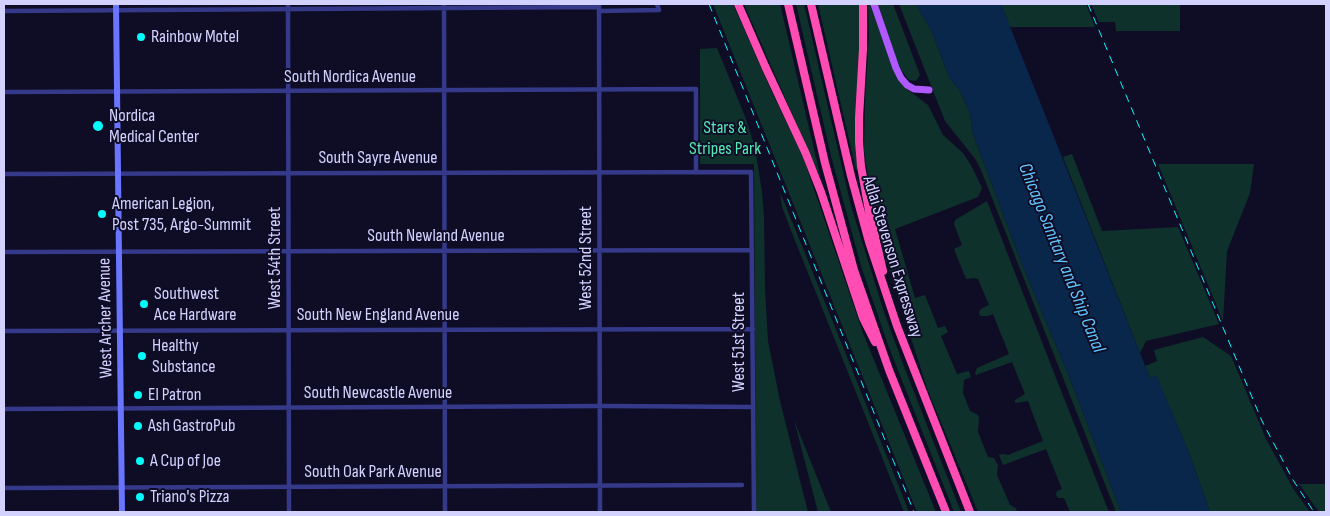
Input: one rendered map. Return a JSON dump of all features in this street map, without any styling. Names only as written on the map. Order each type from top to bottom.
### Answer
[{"type":"highway","points":[[738,4],[806,154],[821,192],[863,318],[889,370]]},
{"type":"highway","name":"Adlai Stevenson Expressway","points":[[788,4],[839,218],[854,270],[889,370],[946,512]]},
{"type":"highway","name":"Adlai Stevenson Expressway","points":[[811,4],[851,176],[869,242],[897,326],[970,512]]},
{"type":"highway","points":[[863,4],[863,49],[859,118],[861,166],[869,211],[897,326]]},
{"type":"main road","points":[[874,4],[901,78],[914,89],[929,90]]},
{"type":"main road","name":"West Archer Avenue","points":[[116,7],[122,512]]},
{"type":"street","points":[[4,10],[116,7],[444,6],[599,7],[659,10],[656,4]]},
{"type":"street","name":"West 54th Street","points":[[288,6],[289,512]]},
{"type":"street","points":[[444,6],[445,512]]},
{"type":"street","name":"West 52nd Street","points":[[599,7],[600,512]]},
{"type":"street","name":"South Nordica Avenue","points":[[4,92],[696,90],[696,172]]},
{"type":"street","name":"South Sayre Avenue","points":[[4,174],[119,172],[752,172]]},
{"type":"street","name":"West 51st Street","points":[[752,172],[754,512]]},
{"type":"street","name":"South Newland Avenue","points":[[4,252],[752,250]]},
{"type":"street","name":"South New England Avenue","points":[[4,331],[444,328],[752,329]]},
{"type":"street","name":"South Newcastle Avenue","points":[[4,409],[753,407]]},
{"type":"street","name":"South Oak Park Avenue","points":[[4,488],[742,485]]},
{"type":"green space","points":[[713,4],[733,4],[803,157],[863,333],[936,512],[917,512]]},
{"type":"green space","points":[[744,4],[780,4],[820,175],[819,175]]},
{"type":"green space","points":[[796,4],[804,4],[851,206],[884,312],[961,512],[954,512],[888,345],[861,266],[831,156]]},
{"type":"green space","points":[[818,4],[860,4],[858,170],[856,170]]},
{"type":"green space","points":[[868,4],[872,4],[895,71],[904,87],[928,105],[943,135],[963,153],[982,188],[978,197],[895,229],[915,298],[925,295],[938,328],[945,326],[948,332],[941,336],[957,374],[969,371],[971,377],[964,380],[963,393],[970,411],[979,417],[978,432],[988,457],[994,458],[998,465],[997,475],[1010,505],[1016,508],[1017,512],[978,512],[927,388],[887,263],[872,202],[864,149],[869,35]]},
{"type":"green space","points":[[878,4],[893,4],[920,75],[916,81],[909,80],[898,66]]},
{"type":"green space","points":[[899,4],[916,4],[933,34],[949,77],[960,91],[970,114],[973,134],[1021,262],[1068,374],[1121,512],[1116,512],[981,170],[976,160],[945,121]]},
{"type":"green space","points":[[1001,4],[1086,4],[1095,27],[1010,27]]},
{"type":"green space","points":[[1091,4],[1180,4],[1180,31],[1116,31],[1115,22],[1099,22]]},
{"type":"green space","name":"Stars & Stripes Park","points":[[717,48],[746,119],[755,148],[764,217],[768,341],[780,401],[808,512],[756,512],[754,164],[700,164],[700,49]]},
{"type":"green space","points":[[1072,154],[1102,231],[1178,227],[1219,324],[1146,341],[1140,353],[1063,157]]},
{"type":"green space","points":[[1158,164],[1254,164],[1250,193],[1227,251],[1223,321]]},
{"type":"green space","points":[[780,192],[909,512],[904,512],[794,238],[782,207]]},
{"type":"green space","points":[[987,201],[1109,512],[1070,512],[1064,498],[1058,498],[1056,495],[1057,491],[1062,489],[1046,449],[1003,465],[999,455],[1008,455],[1043,441],[1028,401],[1015,403],[1015,400],[1025,394],[1012,362],[976,375],[975,373],[977,368],[1009,354],[993,314],[980,316],[979,312],[981,309],[989,305],[978,279],[966,279],[954,249],[962,245],[954,224],[955,220]]},
{"type":"green space","points":[[1203,337],[1231,356],[1266,439],[1294,490],[1310,512],[1210,512],[1188,450],[1156,376],[1150,378],[1145,366],[1157,361],[1154,350]]},
{"type":"green space","points":[[794,420],[831,512],[818,512]]},
{"type":"green space","points":[[1299,484],[1326,484],[1326,512],[1319,512]]},
{"type":"water","name":"Chicago Sanitary and Ship Canal","points":[[916,4],[1001,4],[1150,378],[1156,375],[1188,450],[1210,512],[1121,512],[1068,374],[1021,262],[973,134],[970,114],[960,91],[949,77],[933,34]]},
{"type":"railway","points":[[709,4],[914,512]]},
{"type":"railway","points":[[1088,4],[1262,421],[1293,480],[1314,512]]},
{"type":"place","name":"Rainbow Motel","points":[[141,37]]},
{"type":"place","name":"Nordica Medical Center","points":[[98,126]]},
{"type":"place","name":"American Legion, Post 735, Argo-Summit","points":[[102,214]]},
{"type":"place","name":"Southwest Ace Hardware","points":[[144,304]]},
{"type":"place","name":"Healthy Substance","points":[[142,356]]},
{"type":"place","name":"El Patron","points":[[138,395]]},
{"type":"place","name":"Ash GastroPub","points":[[138,426]]},
{"type":"place","name":"A Cup of Joe","points":[[140,461]]},
{"type":"place","name":"Triano's Pizza","points":[[140,497]]}]
